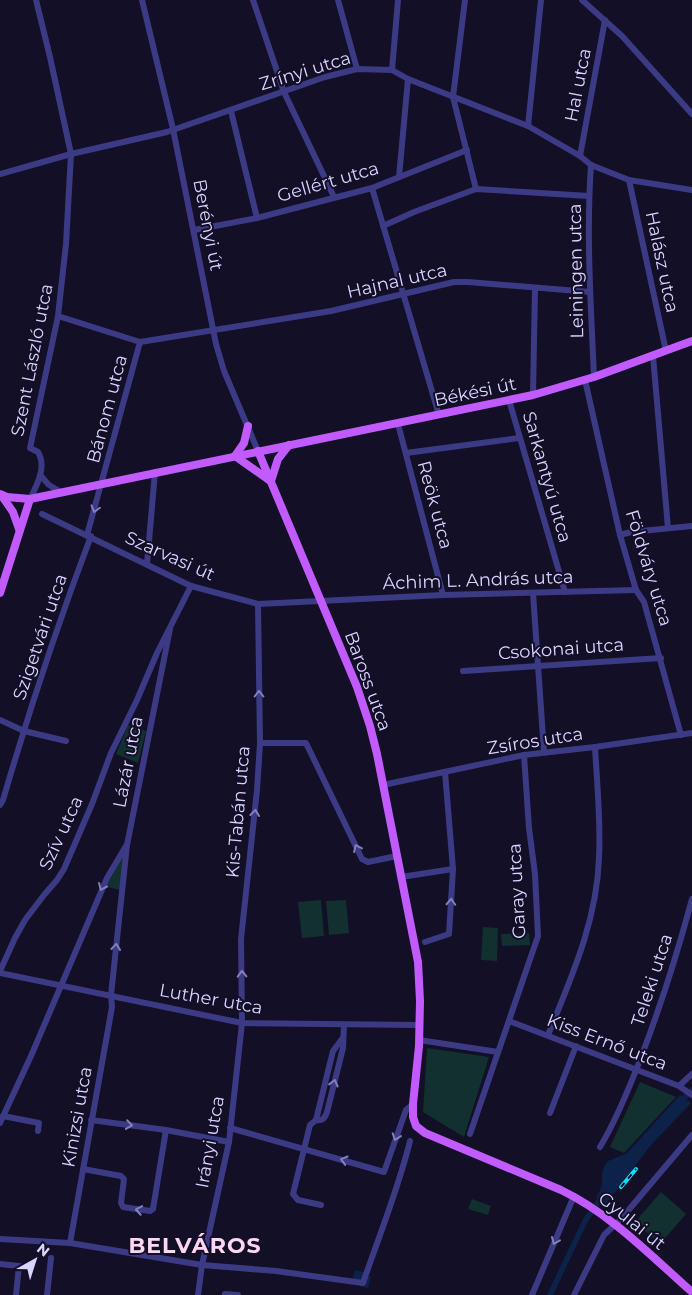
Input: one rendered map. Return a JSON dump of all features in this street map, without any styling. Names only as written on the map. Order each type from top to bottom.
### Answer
[{"type":"main road","name":"Békési út","points":[[258,451],[533,395],[594,377],[692,341]]},
{"type":"main road","points":[[235,456],[244,443],[248,426]]},
{"type":"main road","points":[[235,456],[271,481],[278,459],[289,445]]},
{"type":"main road","points":[[0,494],[7,497],[30,499],[102,482],[258,451]]},
{"type":"main road","name":"Baross utca","points":[[258,451],[363,704],[383,785],[420,980],[419,1040],[413,1104]]},
{"type":"main road","points":[[0,494],[14,512],[19,529]]},
{"type":"main road","points":[[0,593],[30,499]]},
{"type":"main road","name":"Gyulai út","points":[[413,1104],[413,1117],[416,1126],[425,1133],[583,1201],[692,1292]]},
{"type":"street","name":"Szent László utca","points":[[30,499],[40,475],[41,457],[38,452],[30,448],[58,316],[66,244],[71,154],[36,0]]},
{"type":"street","name":"Berényi út","points":[[142,0],[173,130],[212,330],[224,371],[258,451]]},
{"type":"street","points":[[253,0],[284,92],[334,197]]},
{"type":"street","points":[[338,0],[357,69]]},
{"type":"street","points":[[398,0],[392,70],[408,80],[528,126],[580,156],[591,165],[629,180],[692,190]]},
{"type":"street","points":[[465,0],[453,97],[476,189]]},
{"type":"street","points":[[528,126],[541,0]]},
{"type":"street","points":[[582,0],[622,36],[692,114]]},
{"type":"street","name":"Hal utca","points":[[580,156],[605,20]]},
{"type":"street","name":"Zrínyi utca","points":[[0,174],[71,154],[167,132],[325,77],[357,69],[392,70]]},
{"type":"street","points":[[399,177],[408,80]]},
{"type":"street","points":[[231,111],[257,218]]},
{"type":"street","name":"Gellért utca","points":[[194,230],[257,218],[372,188],[467,150]]},
{"type":"street","name":"Leiningen utca","points":[[591,165],[589,196],[590,292],[594,377]]},
{"type":"street","name":"Halász utca","points":[[629,180],[666,351]]},
{"type":"street","points":[[372,188],[439,415]]},
{"type":"street","points":[[383,226],[414,212],[476,189],[589,196]]},
{"type":"street","name":"Hajnal utca","points":[[140,342],[331,311],[454,282],[590,292]]},
{"type":"street","points":[[533,395],[535,288]]},
{"type":"street","points":[[58,316],[140,342]]},
{"type":"street","name":"Bánom utca","points":[[89,536],[140,342]]},
{"type":"street","points":[[653,356],[668,528]]},
{"type":"street","name":"Földváry utca","points":[[585,380],[620,535],[636,590],[644,602],[681,735]]},
{"type":"street","name":"Sarkantyú utca","points":[[509,400],[565,592]]},
{"type":"street","name":"Reök utca","points":[[398,424],[443,595]]},
{"type":"street","points":[[406,453],[519,438]]},
{"type":"street","points":[[146,564],[155,472]]},
{"type":"street","points":[[40,475],[49,485],[61,492]]},
{"type":"street","name":"Szarvasi út","points":[[42,514],[191,586],[258,604],[322,602]]},
{"type":"street","points":[[620,535],[631,532],[692,526]]},
{"type":"street","name":"Szigetvári utca","points":[[0,805],[89,536]]},
{"type":"street","name":"Lázár utca","points":[[111,753],[157,653],[191,586]]},
{"type":"street","name":"Áchim L. András utca","points":[[322,602],[443,595],[636,590]]},
{"type":"street","points":[[533,593],[544,752]]},
{"type":"street","name":"Kis-Tabán utca","points":[[242,1023],[241,939],[260,743],[258,604]]},
{"type":"street","name":"Lázár utca","points":[[111,995],[127,845],[170,629]]},
{"type":"street","name":"Csokonai utca","points":[[463,671],[661,658]]},
{"type":"street","points":[[146,679],[159,685]]},
{"type":"street","points":[[0,720],[24,731],[66,742]]},
{"type":"street","name":"Zsíros utca","points":[[383,785],[524,755],[692,733]]},
{"type":"street","points":[[260,743],[306,743],[362,859],[368,862],[397,856]]},
{"type":"street","points":[[548,1035],[587,932],[596,887],[599,860],[599,823],[594,747]]},
{"type":"street","name":"Szív utca","points":[[0,972],[14,938],[25,920],[64,869],[92,804],[111,753]]},
{"type":"street","name":"Garay utca","points":[[470,1134],[538,936],[535,874],[529,828],[524,755]]},
{"type":"street","points":[[426,942],[449,934],[453,869],[446,772]]},
{"type":"street","name":"Lázár utca","points":[[1,1120],[62,985],[107,878],[127,845]]},
{"type":"street","points":[[401,876],[453,869]]},
{"type":"street","name":"Teleki utca","points":[[600,1147],[636,1070],[678,954],[692,899]]},
{"type":"street","name":"Luther utca","points":[[0,972],[242,1023],[419,1025]]},
{"type":"street","name":"Kinizsi utca","points":[[70,1243],[112,1007],[111,995]]},
{"type":"street","name":"Kiss Ernő utca","points":[[509,1021],[682,1088],[692,1095]]},
{"type":"street","name":"Irányi utca","points":[[198,1295],[202,1266],[229,1142],[242,1023]]},
{"type":"street","points":[[321,1205],[298,1200],[293,1194],[303,1148],[310,1125],[316,1120],[334,1051],[342,1039],[344,1025]]},
{"type":"street","points":[[419,1040],[498,1052]]},
{"type":"street","points":[[550,1113],[576,1046]]},
{"type":"street","points":[[682,1088],[692,1074]]},
{"type":"street","points":[[230,1128],[384,1172],[406,1110],[413,1104]]},
{"type":"street","points":[[1,1120],[39,1122],[38,1131]]},
{"type":"street","points":[[92,1120],[166,1130],[229,1142]]},
{"type":"street","points":[[84,1169],[121,1176],[124,1179],[120,1203],[123,1207],[150,1211],[153,1209],[166,1130]]},
{"type":"street","points":[[574,1295],[604,1235],[614,1226],[692,1135]]},
{"type":"street","points":[[0,1239],[70,1243],[202,1266],[276,1271],[363,1283],[380,1232],[401,1179],[410,1141]]},
{"type":"street","points":[[532,1295],[574,1196]]},
{"type":"street","points":[[47,1295],[51,1258]]},
{"type":"street","points":[[0,1264],[19,1266],[16,1295]]},
{"type":"street","points":[[225,1295],[238,1295]]},
{"type":"green space","points":[[128,725],[146,731],[138,763],[116,754]]},
{"type":"green space","points":[[121,858],[124,858],[120,890],[106,887]]},
{"type":"green space","points":[[321,900],[324,936],[302,938],[298,902]]},
{"type":"green space","points":[[346,900],[349,933],[329,935],[326,901]]},
{"type":"green space","points":[[483,927],[498,928],[497,961],[481,960]]},
{"type":"green space","points":[[529,933],[530,945],[502,946],[501,934]]},
{"type":"green space","points":[[427,1048],[489,1057],[464,1137],[423,1112]]},
{"type":"green space","points":[[640,1082],[676,1097],[624,1153],[610,1147]]},
{"type":"green space","points":[[661,1192],[686,1214],[660,1244],[635,1222]]},
{"type":"green space","points":[[472,1199],[491,1206],[488,1215],[468,1209]]},
{"type":"water","points":[[680,1095],[691,1103],[651,1145],[606,1204],[596,1197],[601,1187],[603,1170],[608,1161],[627,1153]]},
{"type":"water","points":[[355,1270],[367,1273],[366,1275],[371,1277],[368,1288],[360,1286],[361,1281],[353,1279]]},
{"type":"waterway","points":[[678,1104],[692,1090]]},
{"type":"waterway","points":[[550,1295],[585,1221],[604,1194]]},
{"type":"railway","points":[[621,1187],[636,1169]]},
{"type":"district","name":"BELVÁROS","points":[[195,1245]]}]
